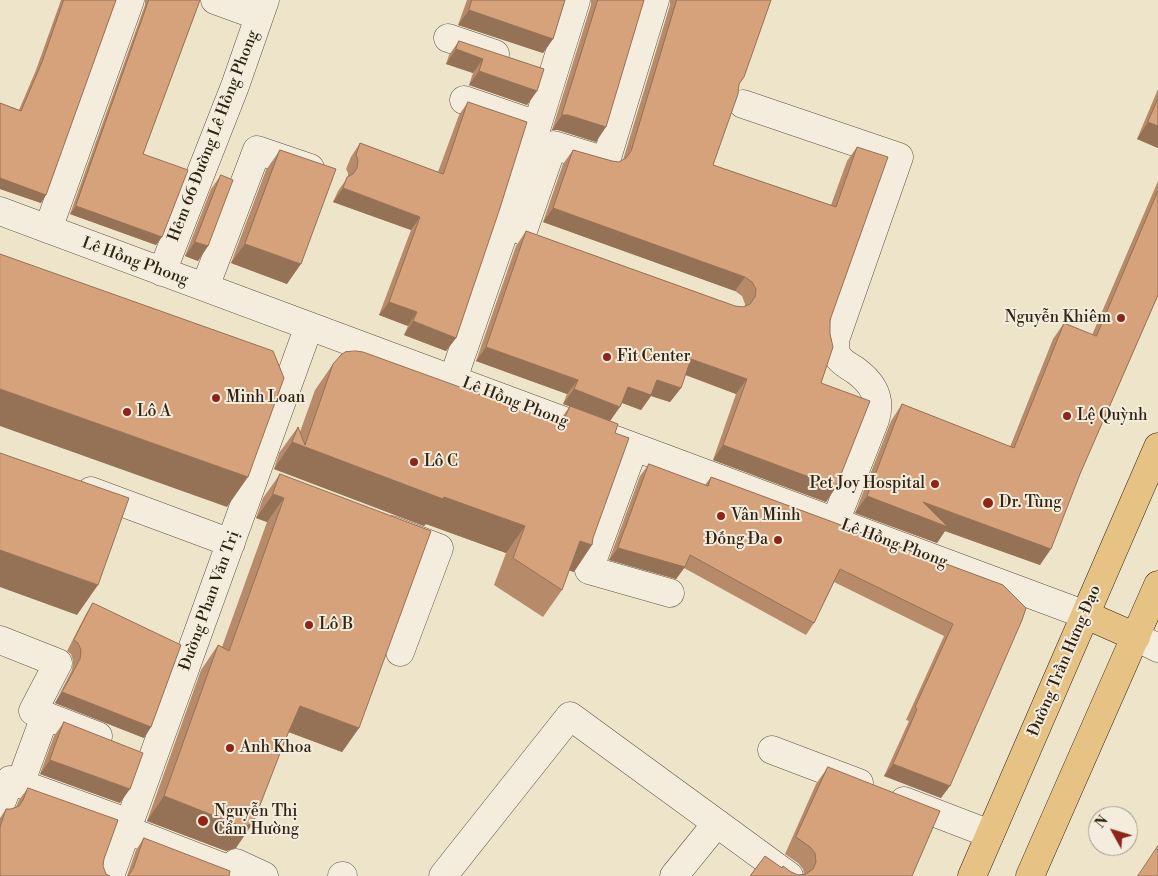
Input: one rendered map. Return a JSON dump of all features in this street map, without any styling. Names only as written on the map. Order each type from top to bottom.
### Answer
[{"type":"main road","name":"Đường Trần Hưng Đạo","points":[[972,876],[1158,447]]},
{"type":"main road","points":[[1030,876],[1147,642],[1158,585]]},
{"type":"main road","points":[[1086,615],[1147,642]]},
{"type":"street","points":[[48,229],[130,0]]},
{"type":"street","points":[[215,0],[262,8]]},
{"type":"street","points":[[523,233],[537,125],[576,0]]},
{"type":"street","points":[[453,379],[523,233],[553,145],[606,161],[655,0]]},
{"type":"street","name":"Hẻm 66 Đường Lê Hồng Phong","points":[[162,272],[235,86],[262,8]]},
{"type":"street","points":[[448,38],[553,73]]},
{"type":"street","points":[[464,100],[537,125]]},
{"type":"street","points":[[743,104],[899,157],[835,340],[839,358],[870,384],[875,392],[878,403],[877,412],[835,522]]},
{"type":"street","points":[[205,287],[257,150],[332,176]]},
{"type":"street","name":"Lê Hồng Phong","points":[[0,211],[1086,615]]},
{"type":"street","name":"Đường Phan Văn Trị","points":[[110,876],[309,326]]},
{"type":"street","points":[[634,447],[589,570],[670,594]]},
{"type":"street","points":[[254,478],[280,488]]},
{"type":"street","points":[[65,482],[231,542]]},
{"type":"street","points":[[368,521],[439,548],[400,652]]},
{"type":"street","points":[[0,640],[58,663],[33,711],[153,758]]},
{"type":"street","points":[[20,784],[45,716]]},
{"type":"street","points":[[443,876],[570,716],[789,876]]},
{"type":"street","points":[[772,750],[990,834]]},
{"type":"street","points":[[0,806],[10,780],[233,871],[236,862],[264,876]]},
{"type":"street","points":[[674,876],[717,823]]},
{"type":"building","points":[[64,0],[116,0],[46,195],[0,178],[0,103],[21,111],[42,62]]},
{"type":"building","points":[[149,0],[200,0],[143,154],[188,170],[162,237],[76,206]]},
{"type":"building","points":[[472,0],[565,0],[553,39],[469,10]]},
{"type":"building","points":[[598,0],[644,0],[606,127],[568,115],[562,115]]},
{"type":"building","points":[[677,0],[771,0],[744,77],[739,84],[738,94],[713,165],[836,207],[857,147],[888,157],[830,320],[830,334],[833,347],[821,383],[870,401],[836,487],[723,445],[747,379],[691,359],[681,388],[657,380],[651,395],[628,387],[620,407],[574,389],[578,380],[486,347],[526,231],[735,306],[743,307],[750,304],[755,297],[756,289],[752,282],[745,277],[553,208],[573,150],[619,162],[626,158],[631,151]]},
{"type":"building","points":[[459,41],[544,69],[537,91],[479,71],[483,59],[456,49]]},
{"type":"building","points":[[1158,99],[1158,126],[1148,122]]},
{"type":"building","points":[[468,102],[527,122],[456,338],[413,321],[417,312],[389,302],[420,217],[343,188],[347,177],[353,174],[357,168],[358,160],[356,155],[360,143],[443,174]]},
{"type":"building","points":[[280,150],[336,169],[301,264],[245,244]]},
{"type":"building","points":[[221,175],[233,180],[208,246],[195,242]]},
{"type":"building","points":[[1158,191],[1158,295],[1080,474],[1051,549],[923,502],[948,527],[867,496],[902,404],[1014,448],[1064,323],[1096,336]]},
{"type":"building","name":"Lô A","points":[[0,254],[273,351],[284,378],[248,477],[0,389]]},
{"type":"building","points":[[356,351],[562,424],[570,406],[618,424],[615,433],[629,438],[592,545],[580,541],[562,590],[513,558],[525,526],[444,497],[443,499],[292,442],[298,427],[305,445],[333,364],[345,352]]},
{"type":"building","points":[[0,453],[129,498],[98,585],[0,550]]},
{"type":"building","points":[[649,464],[708,486],[711,477],[1003,585],[1026,608],[950,786],[893,764],[917,709],[915,707],[953,624],[840,569],[814,623],[690,555],[685,567],[618,548]]},
{"type":"building","name":"Lô B","points":[[280,474],[431,531],[359,728],[300,706],[253,823],[243,827],[164,796],[218,645],[229,651],[284,498],[273,494]]},
{"type":"building","points":[[93,603],[181,645],[151,727],[62,692],[80,659],[81,650],[78,643],[74,640]]},
{"type":"building","points":[[64,722],[143,753],[130,789],[50,760]]},
{"type":"building","points":[[828,767],[940,811],[912,876],[750,876],[765,856],[782,868],[783,866],[798,875],[806,874],[813,869],[816,862],[815,853],[796,837]]},
{"type":"building","points":[[28,788],[118,820],[103,866],[106,874],[110,876],[0,876],[0,827],[6,809],[19,806]]},
{"type":"building","points":[[144,838],[230,871],[229,876],[128,876],[133,869]]},
{"type":"building","points":[[1158,846],[1158,876],[1138,876]]},
{"type":"place","name":"Nguyễn Khiêm","points":[[1121,318]]},
{"type":"place","name":"Fit Center","points":[[607,357]]},
{"type":"place","name":"Minh Loan","points":[[216,398]]},
{"type":"place","name":"Lô A","points":[[127,412]]},
{"type":"place","name":"Lệ Quỳnh","points":[[1067,416]]},
{"type":"place","name":"Lô C","points":[[414,462]]},
{"type":"place","name":"Pet Joy Hospital","points":[[935,484]]},
{"type":"place","name":"Dr. Tùng","points":[[988,503]]},
{"type":"place","name":"Vân Minh","points":[[721,516]]},
{"type":"place","name":"Đống Đa","points":[[778,540]]},
{"type":"place","name":"Lô B","points":[[309,625]]},
{"type":"place","name":"Anh Khoa","points":[[230,748]]},
{"type":"place","name":"Nguyễn Thị Cẩm Hường","points":[[203,821]]}]
